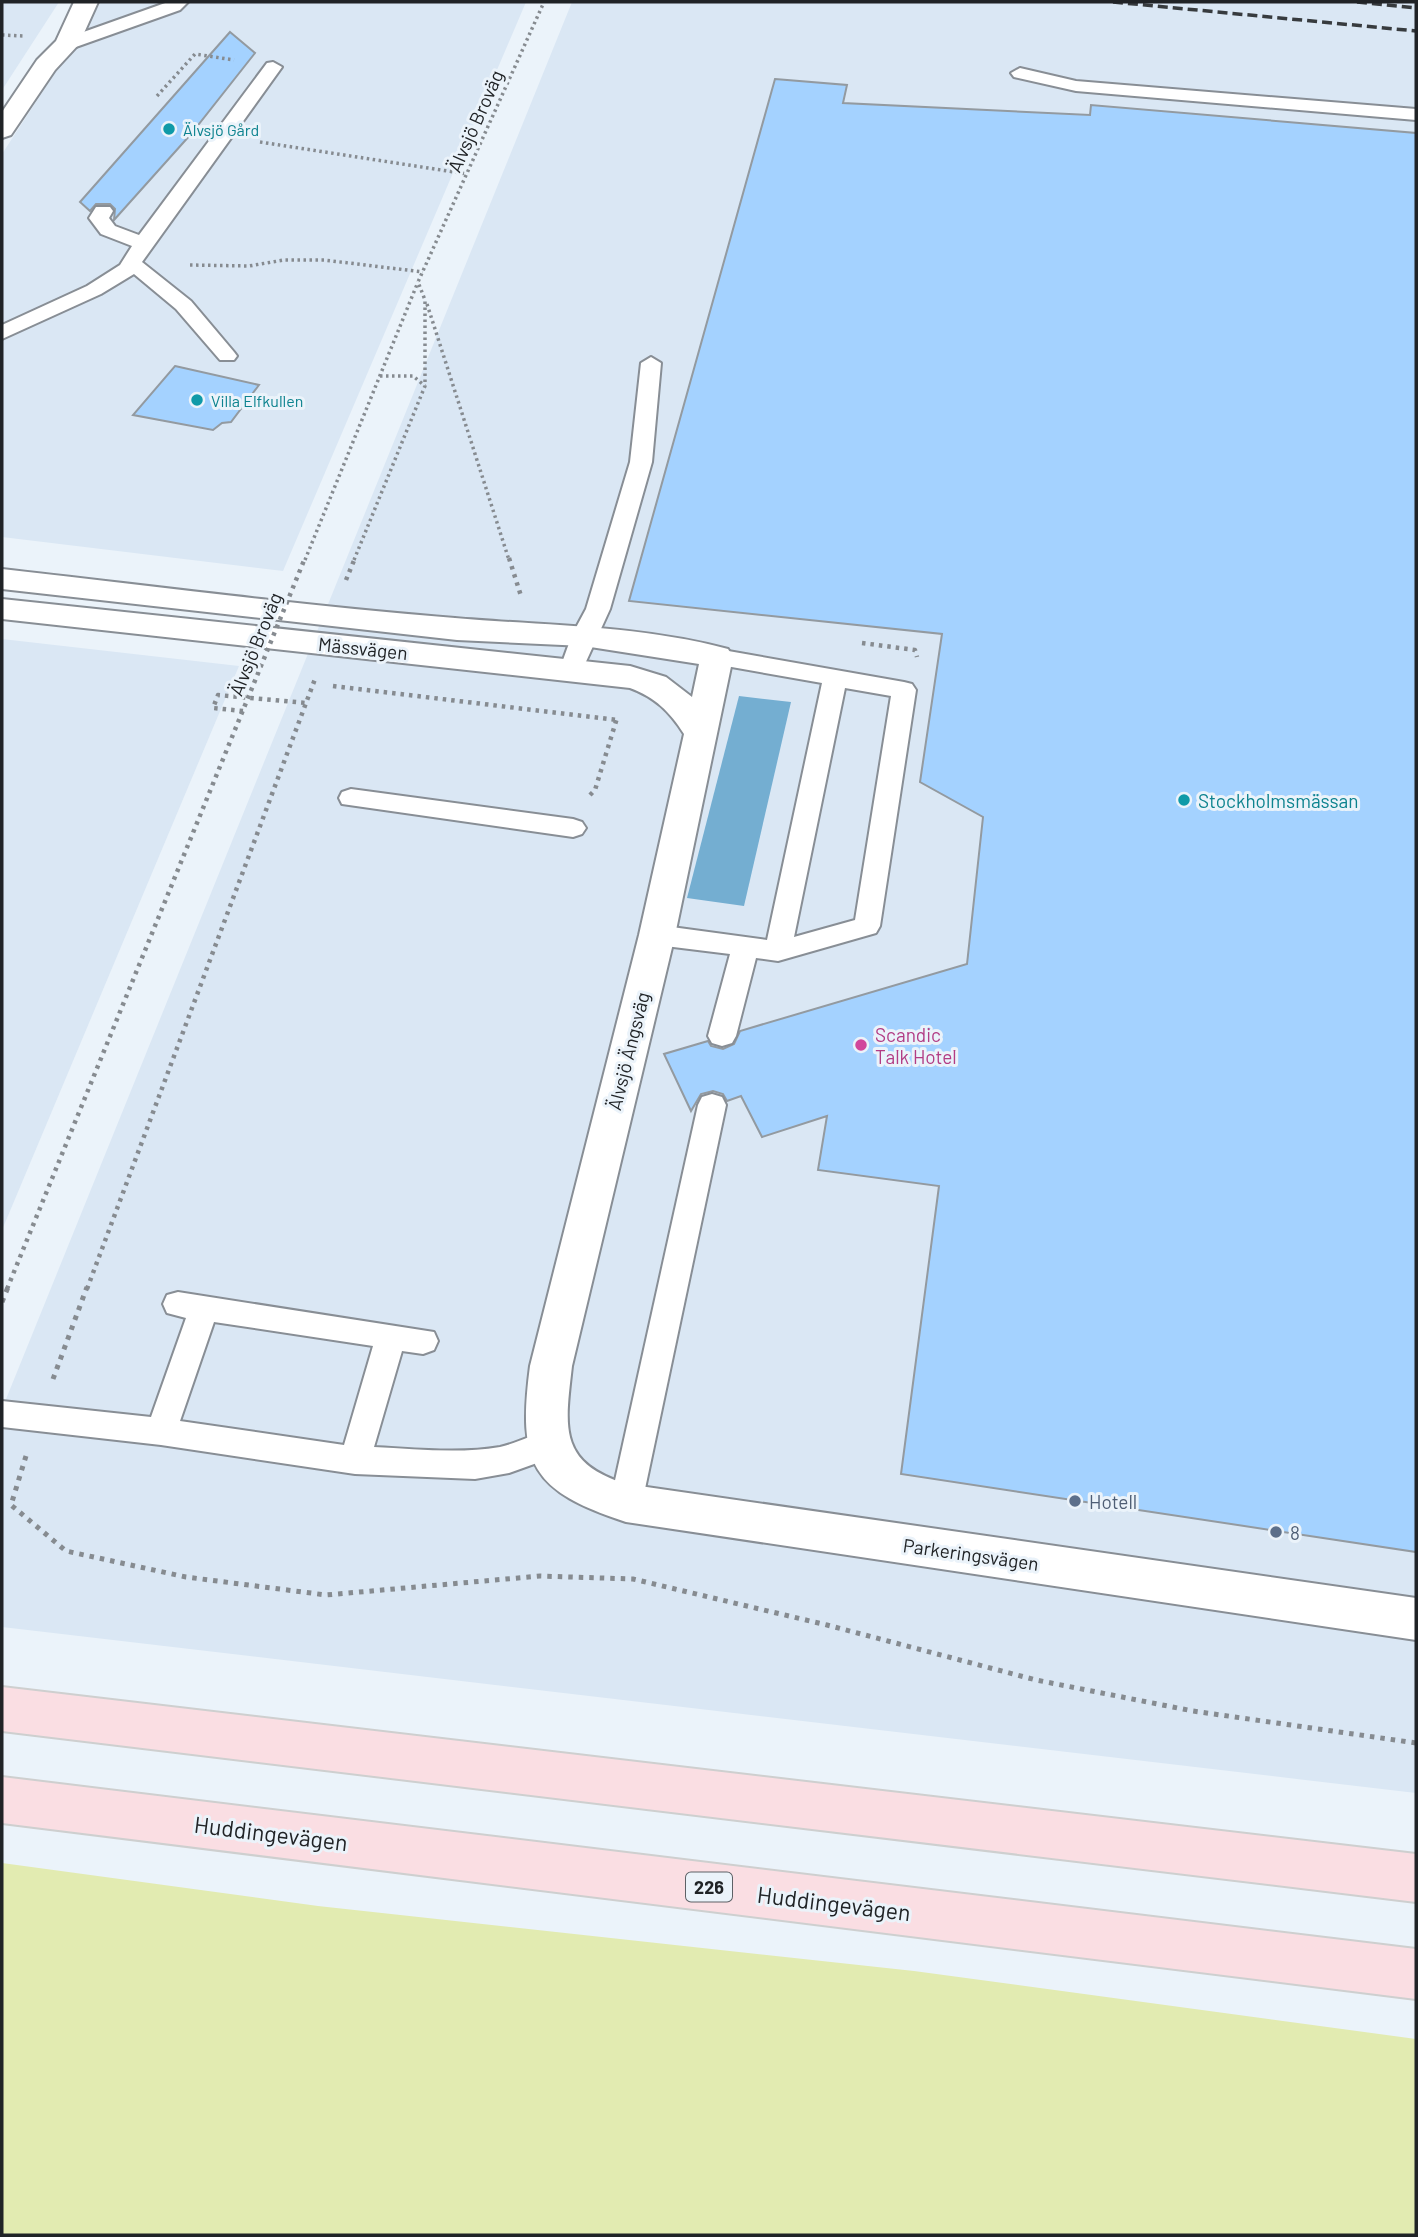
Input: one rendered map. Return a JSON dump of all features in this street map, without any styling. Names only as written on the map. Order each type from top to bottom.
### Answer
[{"type":"main road","points":[[2,1709],[1416,1878]]},
{"type":"main road","name":"Huddingevägen","points":[[2,1800],[1416,1975]]},
{"type":"street","points":[[2,130],[46,65],[67,44],[86,2]]},
{"type":"street","name":"Mässvägen","points":[[2,579],[571,671],[630,677],[656,683],[670,693],[686,710],[700,734]]},
{"type":"street","name":"Mässvägen","points":[[2,609],[330,631],[457,629],[584,635],[641,642],[717,657]]},
{"type":"street","name":"Älvsjö Ängsväg","points":[[551,1444],[546,1408],[551,1366],[657,935],[717,657]]},
{"type":"street","name":"Parkeringsvägen","points":[[551,1444],[563,1471],[589,1490],[626,1503],[1416,1619]]},
{"type":"lane","points":[[67,44],[179,2]]},
{"type":"lane","points":[[2,333],[94,290],[128,270],[144,243],[272,67]]},
{"type":"lane","points":[[1020,74],[1076,86],[1416,115]]},
{"type":"lane","points":[[103,211],[99,218],[108,230],[144,243]]},
{"type":"lane","points":[[131,264],[158,279],[185,303],[227,356]]},
{"type":"lane","points":[[571,671],[584,635],[598,609],[641,462],[651,363]]},
{"type":"lane","points":[[657,935],[778,951],[867,926],[904,690],[717,657]]},
{"type":"lane","points":[[778,951],[835,676]]},
{"type":"lane","points":[[351,798],[573,828]]},
{"type":"lane","points":[[722,1036],[746,948]]},
{"type":"lane","points":[[626,1503],[712,1105]]},
{"type":"lane","points":[[162,1432],[191,1306],[423,1341]]},
{"type":"lane","points":[[355,1460],[391,1336]]},
{"type":"lane","points":[[2,1414],[162,1432],[355,1460],[475,1465],[509,1459],[551,1444]]},
{"type":"path","name":"Älvsjö Broväg","points":[[2,1302],[418,282],[544,2]]},
{"type":"path","points":[[157,96],[195,54],[272,67]]},
{"type":"path","points":[[221,136],[467,174]]},
{"type":"path","points":[[131,264],[249,266],[284,260],[324,260],[423,272]]},
{"type":"path","points":[[418,282],[425,300],[425,386],[341,594],[314,684],[38,1420],[11,1505],[66,1551],[186,1577],[326,1595],[540,1576],[633,1579],[827,1625],[1036,1680],[1193,1712],[1416,1742]]},
{"type":"path","points":[[380,376],[413,376],[425,386]]},
{"type":"path","points":[[573,828],[578,808],[595,790],[630,677]]},
{"type":"path","points":[[314,684],[617,720]]},
{"type":"path","points":[[243,711],[213,708],[218,695],[306,703]]},
{"type":"shaded area","points":[[2,2],[59,2],[2,90]]},
{"type":"shaded area","name":"Älvsjö Gård","points":[[101,2],[526,2],[283,571],[2,537],[2,154]]},
{"type":"shaded area","points":[[572,2],[1416,2],[1416,1793],[2,1627],[2,1409]]},
{"type":"shaded area","points":[[2,639],[239,666],[2,1230]]},
{"type":"green space","points":[[2,1863],[318,1906],[914,1971],[1416,2039],[1416,2235],[2,2235]]},
{"type":"water","points":[[739,696],[791,702],[744,906],[687,898]]},
{"type":"building","points":[[230,32],[255,53],[191,134],[114,220],[115,209],[110,204],[96,204],[90,211],[80,202]]},
{"type":"building","name":"Stockholmsmässan","points":[[775,79],[847,85],[843,103],[1090,115],[1091,105],[1416,133],[1416,1552],[901,1474],[939,1186],[818,1170],[827,1116],[762,1137],[741,1096],[727,1101],[723,1094],[713,1091],[701,1094],[691,1111],[664,1054],[708,1041],[711,1046],[723,1049],[734,1044],[740,1031],[967,964],[983,817],[920,782],[942,634],[629,601]]},
{"type":"building","name":"Villa Elfkullen","points":[[175,366],[259,385],[231,422],[222,423],[213,430],[133,415]]},
{"type":"railway","points":[[1113,2],[1416,31]]},
{"type":"railway","points":[[1357,2],[1416,8]]},
{"type":"place","name":"Älvsjö Gård","points":[[169,129]]},
{"type":"place","name":"Villa Elfkullen","points":[[197,400]]},
{"type":"place","name":"Stockholmsmässan","points":[[1184,800]]},
{"type":"place","name":"Scandic Talk Hotel","points":[[861,1045]]},
{"type":"place","name":"Hotell","points":[[1075,1501]]},
{"type":"place","name":"8","points":[[1276,1532]]}]
